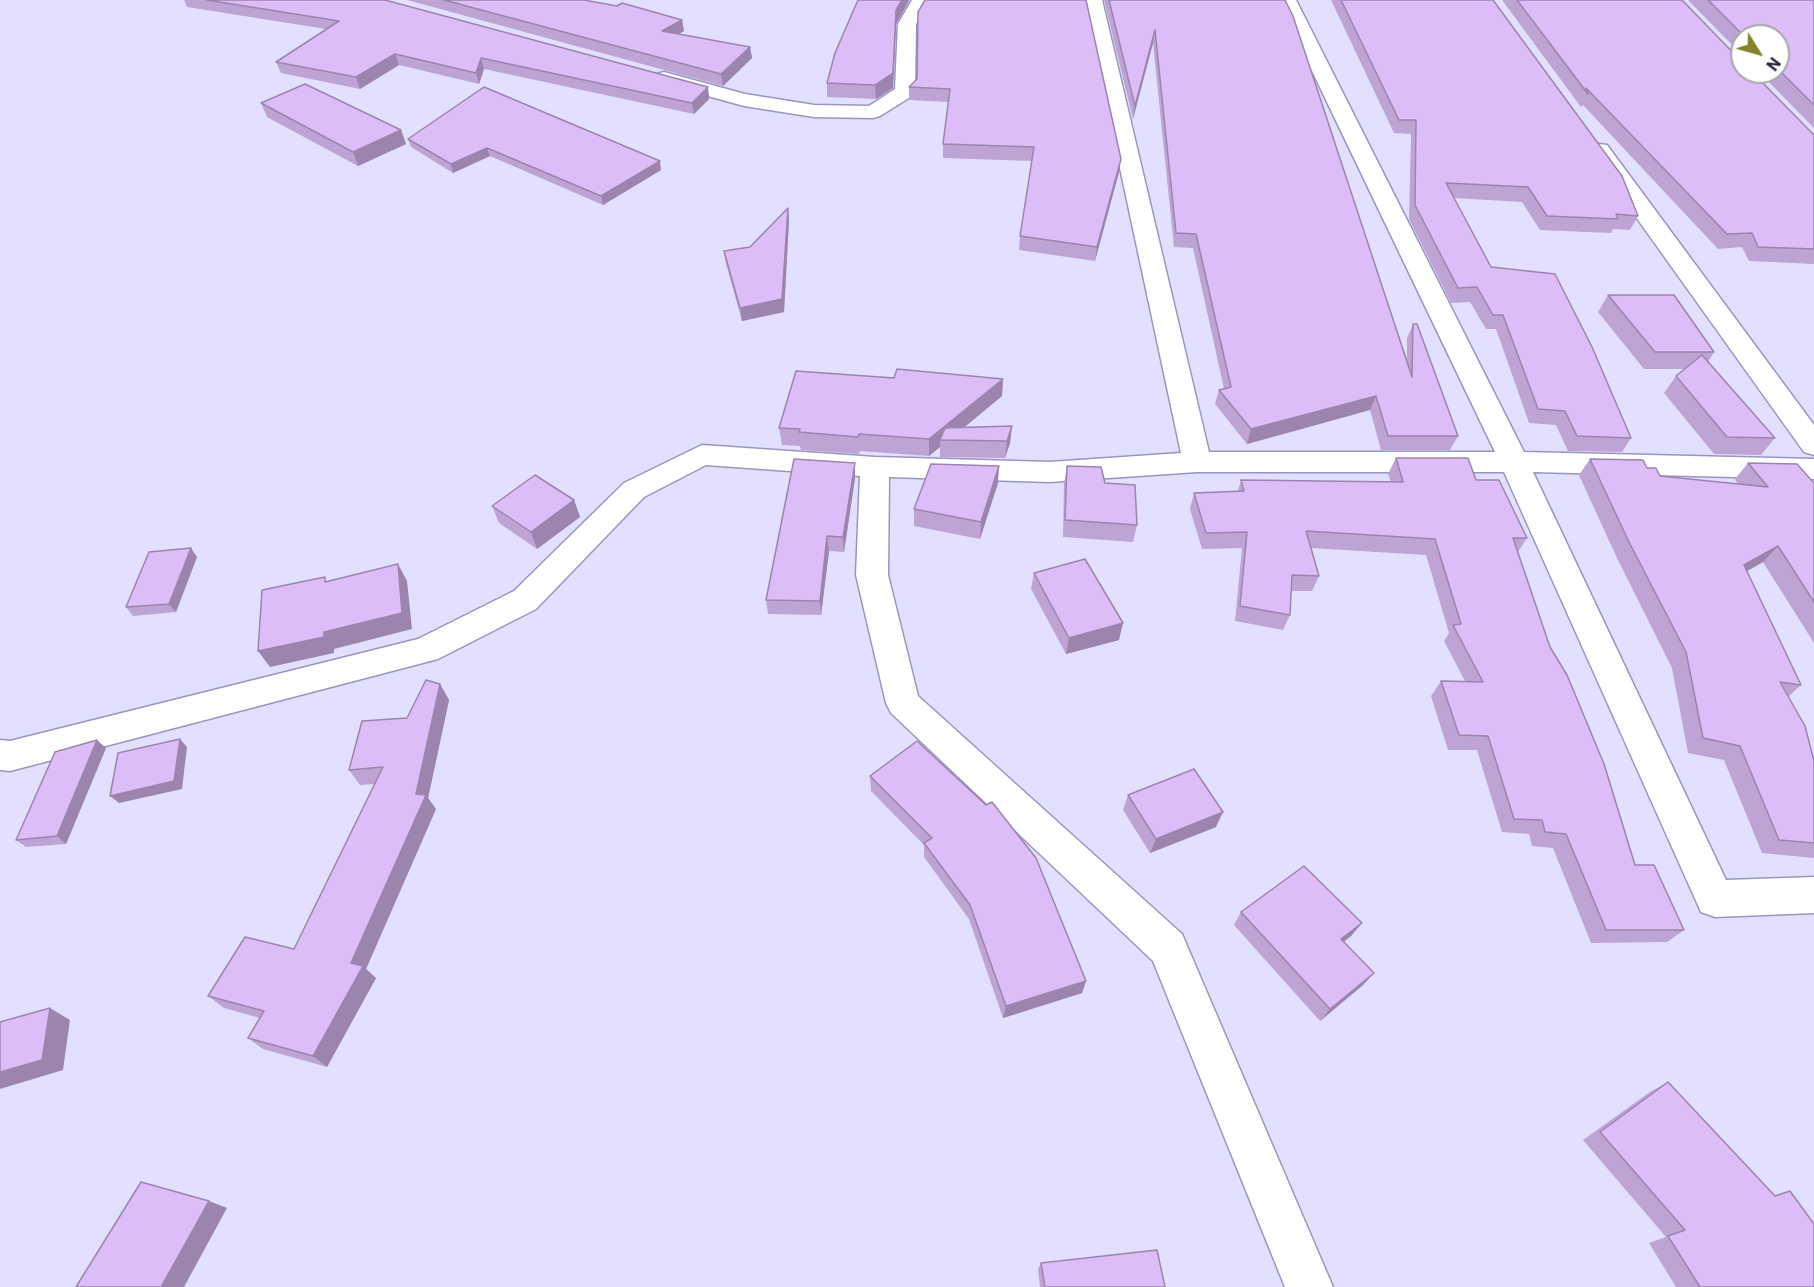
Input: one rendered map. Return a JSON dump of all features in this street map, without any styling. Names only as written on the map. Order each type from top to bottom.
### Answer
[{"type":"street","points":[[641,72],[744,100],[814,111],[873,112],[906,92],[907,24],[921,0]]},
{"type":"street","points":[[1093,0],[1197,462]]},
{"type":"street","points":[[1287,0],[1514,462],[1715,899],[1814,895]]},
{"type":"street","points":[[1588,135],[1814,445]]},
{"type":"street","points":[[0,755],[10,756],[426,650],[525,600],[634,490],[702,455],[874,467],[1050,472],[1197,462],[1514,462],[1814,469]]},
{"type":"street","points":[[874,467],[872,575],[903,703],[1168,948],[1309,1287]]},
{"type":"building","points":[[207,0],[385,0],[708,87],[692,103],[481,58],[476,73],[395,54],[356,77],[276,62],[339,21]]},
{"type":"building","points":[[444,0],[584,0],[617,6],[622,3],[682,20],[662,31],[750,47],[721,74]]},
{"type":"building","points":[[858,0],[902,0],[896,10],[893,73],[875,85],[827,83],[835,53]]},
{"type":"building","points":[[925,0],[1086,0],[1121,159],[1097,247],[1020,236],[1034,147],[943,144],[950,89],[909,87],[917,79],[918,12]]},
{"type":"building","points":[[1109,0],[1285,0],[1293,16],[1412,377],[1413,324],[1417,324],[1458,436],[1388,436],[1376,396],[1251,429],[1219,390],[1231,387],[1196,234],[1176,233],[1155,30],[1135,106]]},
{"type":"building","points":[[1341,0],[1493,0],[1622,176],[1638,216],[1616,214],[1618,219],[1547,216],[1528,187],[1446,183],[1491,267],[1555,274],[1592,347],[1631,438],[1577,436],[1565,411],[1538,409],[1503,315],[1493,315],[1477,287],[1458,288],[1415,205],[1416,120],[1399,120]]},
{"type":"building","points":[[1517,0],[1682,0],[1730,50],[1730,84],[1764,84],[1814,135],[1814,249],[1758,247],[1752,233],[1727,234],[1586,88],[1588,94]]},
{"type":"building","points":[[1708,0],[1814,0],[1814,105],[1790,81],[1790,24],[1732,24]]},
{"type":"building","points":[[305,84],[401,130],[353,152],[261,103]]},
{"type":"building","points":[[484,87],[660,161],[601,196],[487,148],[451,164],[408,139]]},
{"type":"building","points":[[788,208],[782,299],[740,308],[724,251],[750,247]]},
{"type":"building","points":[[1608,295],[1674,295],[1714,352],[1655,352]]},
{"type":"building","points":[[1702,355],[1775,438],[1727,437],[1676,376]]},
{"type":"building","points":[[897,369],[1003,379],[929,439],[859,434],[858,437],[779,428],[796,371],[894,378]]},
{"type":"building","points":[[1012,426],[1007,441],[940,440],[945,428]]},
{"type":"building","points":[[1396,458],[1468,458],[1476,480],[1499,480],[1527,538],[1513,538],[1550,647],[1567,675],[1604,764],[1635,865],[1654,865],[1684,930],[1606,930],[1566,834],[1545,832],[1542,820],[1514,819],[1488,736],[1459,735],[1441,681],[1483,682],[1453,625],[1461,624],[1435,539],[1306,531],[1319,576],[1292,575],[1290,615],[1240,606],[1247,532],[1206,533],[1194,493],[1244,491],[1241,480],[1403,482]]},
{"type":"building","points":[[794,459],[855,463],[843,537],[827,536],[820,601],[766,600]]},
{"type":"building","points":[[1590,459],[1643,460],[1647,468],[1656,468],[1660,476],[1768,487],[1748,463],[1797,464],[1814,483],[1814,602],[1778,546],[1744,565],[1801,685],[1780,682],[1805,726],[1814,761],[1814,843],[1779,840],[1740,746],[1703,738],[1686,652],[1629,542]]},
{"type":"building","points":[[931,464],[999,466],[981,522],[914,509]]},
{"type":"building","points":[[1067,466],[1101,467],[1105,483],[1135,485],[1137,525],[1065,520]]},
{"type":"building","points":[[535,475],[574,500],[531,532],[492,506]]},
{"type":"building","points":[[191,548],[169,604],[126,607],[149,552]]},
{"type":"building","points":[[1085,559],[1123,623],[1069,638],[1034,573]]},
{"type":"building","points":[[398,564],[402,613],[324,632],[324,637],[258,651],[262,590],[325,577],[325,582]]},
{"type":"building","points":[[426,680],[440,684],[416,794],[426,795],[351,963],[363,966],[313,1056],[248,1038],[264,1011],[208,996],[245,937],[294,949],[383,767],[349,770],[362,721],[407,718]]},
{"type":"building","points":[[180,739],[174,781],[110,796],[118,753]]},
{"type":"building","points":[[97,740],[57,836],[16,840],[55,752]]},
{"type":"building","points":[[917,741],[986,805],[992,802],[1036,858],[1086,981],[1006,1006],[970,905],[924,843],[932,838],[870,776]]},
{"type":"building","points":[[1194,769],[1223,812],[1156,839],[1128,795]]},
{"type":"building","points":[[1304,866],[1362,923],[1341,939],[1374,973],[1330,1009],[1241,912]]},
{"type":"building","points":[[50,1008],[42,1060],[0,1072],[0,1022]]},
{"type":"building","points":[[1668,1082],[1775,1196],[1790,1191],[1814,1224],[1814,1287],[1700,1287],[1668,1236],[1685,1230],[1600,1132]]},
{"type":"building","points":[[141,1182],[209,1201],[161,1287],[76,1287]]},
{"type":"building","points":[[1157,1250],[1165,1287],[1045,1287],[1041,1263]]}]
